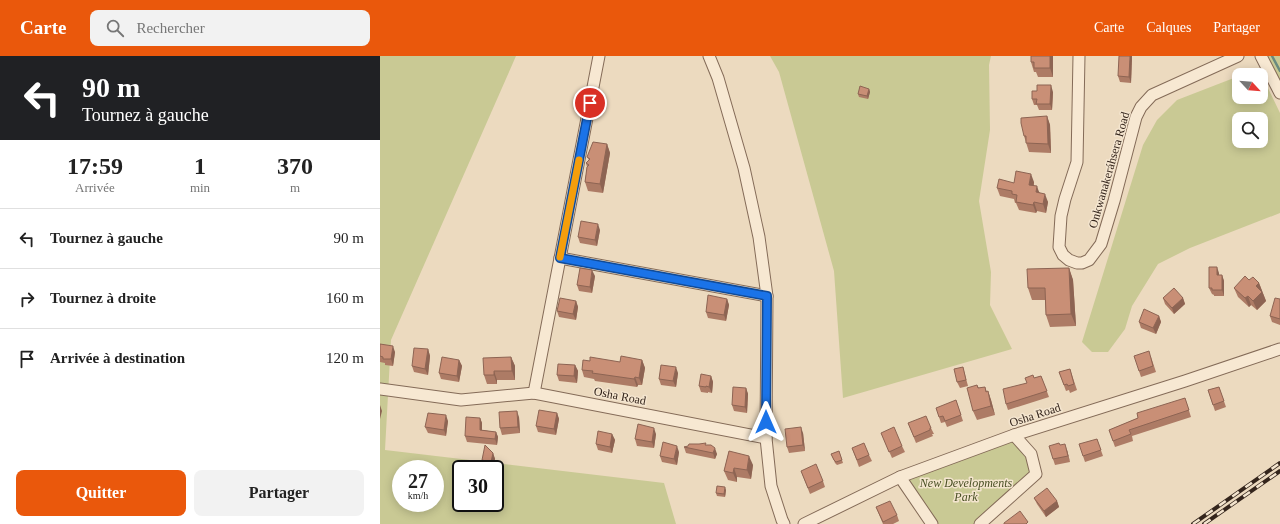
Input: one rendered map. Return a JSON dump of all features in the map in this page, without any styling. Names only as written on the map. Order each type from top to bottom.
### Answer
[{"type":"street","points":[[534,393],[599,56]]},
{"type":"street","points":[[709,56],[718,78],[744,168],[759,237],[767,296],[766,438],[771,486],[784,524]]},
{"type":"street","name":"Onkwanakeráhsera Road","points":[[1079,56],[1077,162],[1064,199],[1061,216],[1059,247],[1063,255],[1069,260],[1077,263],[1082,263],[1089,260],[1101,244],[1136,117],[1141,107],[1152,95],[1238,56]]},
{"type":"street","points":[[1261,56],[1280,93]]},
{"type":"street","points":[[560,258],[767,296]]},
{"type":"street","name":"Osha Road","points":[[804,524],[900,477],[1014,435],[1185,381],[1280,349]]},
{"type":"street","name":"Osha Road","points":[[380,389],[461,400],[534,393],[766,438]]},
{"type":"street","points":[[980,524],[1036,474],[1031,454],[1014,435]]},
{"type":"street","points":[[900,477],[932,524]]},
{"type":"green space","points":[[380,56],[516,56],[391,340],[385,450],[470,460],[452,460],[452,512],[504,512],[504,464],[664,483],[676,524],[380,524]]},
{"type":"green space","points":[[770,56],[991,56],[989,65],[990,130],[979,201],[991,272],[990,305],[1012,349],[843,398],[834,271],[779,72]]},
{"type":"green space","points":[[1260,56],[1280,56],[1280,87],[1268,68]]},
{"type":"green space","points":[[1232,79],[1232,104],[1268,104],[1268,88],[1280,113],[1280,213],[1190,248],[1158,264],[1132,306],[1125,329],[1108,352],[1092,352],[1082,342],[1143,145],[1157,120],[1177,100]]},
{"type":"green space","name":"New Developments Park","points":[[1014,435],[1036,474],[980,524],[932,524],[900,477]]},
{"type":"building","points":[[1031,56],[1050,56],[1050,68],[1034,68],[1034,62],[1031,62]]},
{"type":"building","points":[[1119,56],[1130,56],[1129,77],[1118,76]]},
{"type":"building","points":[[1037,85],[1051,85],[1050,104],[1036,104],[1037,99],[1032,99],[1032,91],[1037,91]]},
{"type":"building","points":[[860,86],[869,89],[867,96],[858,94]]},
{"type":"building","points":[[1047,116],[1048,144],[1026,143],[1026,136],[1024,136],[1021,118]]},
{"type":"building","points":[[593,142],[607,144],[600,184],[585,182],[587,167],[589,165],[586,163],[590,159],[587,157]]},
{"type":"building","points":[[1016,171],[1031,174],[1029,185],[1037,186],[1036,192],[1045,194],[1043,204],[1034,202],[1033,205],[1016,202],[1017,195],[1012,194],[1012,191],[997,188],[999,179],[1014,183]]},
{"type":"building","points":[[581,221],[598,224],[595,240],[578,237]]},
{"type":"building","points":[[1209,267],[1217,267],[1217,275],[1222,275],[1222,290],[1212,290],[1212,288],[1209,288]]},
{"type":"building","points":[[580,268],[592,270],[590,287],[577,285]]},
{"type":"building","points":[[1069,268],[1071,314],[1046,315],[1045,288],[1028,288],[1027,269]]},
{"type":"building","points":[[1245,276],[1249,280],[1253,277],[1259,283],[1256,286],[1262,292],[1253,301],[1248,296],[1245,298],[1234,288]]},
{"type":"building","points":[[1174,288],[1183,298],[1172,308],[1163,298]]},
{"type":"building","points":[[708,295],[727,299],[724,315],[706,312]]},
{"type":"building","points":[[560,298],[576,301],[573,314],[557,311]]},
{"type":"building","points":[[1275,298],[1280,299],[1280,319],[1270,316]]},
{"type":"building","points":[[1144,309],[1159,316],[1153,328],[1139,322]]},
{"type":"building","points":[[380,344],[393,346],[391,359],[383,359],[383,357],[380,356]]},
{"type":"building","points":[[414,348],[428,349],[425,369],[412,366]]},
{"type":"building","points":[[1149,351],[1153,366],[1139,371],[1134,356]]},
{"type":"building","points":[[621,356],[642,360],[639,378],[635,377],[634,379],[592,373],[593,371],[582,370],[583,360],[590,361],[590,357],[620,362]]},
{"type":"building","points":[[442,357],[459,360],[457,376],[439,373]]},
{"type":"building","points":[[511,357],[512,371],[494,371],[494,375],[484,375],[483,358]]},
{"type":"building","points":[[558,364],[575,365],[574,376],[557,375]]},
{"type":"building","points":[[661,365],[676,367],[673,381],[659,379]]},
{"type":"building","points":[[963,367],[966,380],[957,382],[954,369]]},
{"type":"building","points":[[1070,369],[1074,384],[1068,386],[1067,384],[1064,385],[1059,372]]},
{"type":"building","points":[[701,374],[711,376],[709,387],[699,386]]},
{"type":"building","points":[[1033,375],[1034,378],[1041,376],[1047,391],[1006,404],[1003,389],[1027,383],[1025,378]]},
{"type":"building","points":[[977,385],[978,388],[985,387],[986,392],[988,391],[991,406],[973,411],[967,388]]},
{"type":"building","points":[[733,387],[746,388],[745,407],[732,405]]},
{"type":"building","points":[[1219,387],[1224,401],[1213,405],[1208,390]]},
{"type":"building","points":[[1185,398],[1189,410],[1129,430],[1131,434],[1113,441],[1109,430],[1138,418],[1137,413]]},
{"type":"building","points":[[956,400],[961,415],[945,421],[943,416],[939,417],[936,408]]},
{"type":"building","points":[[539,410],[557,413],[554,429],[536,426]]},
{"type":"building","points":[[517,411],[518,427],[500,428],[499,412]]},
{"type":"building","points":[[428,413],[446,415],[444,430],[425,427]]},
{"type":"building","points":[[926,416],[931,428],[930,430],[914,437],[908,423]]},
{"type":"building","points":[[466,417],[480,418],[480,430],[496,432],[495,439],[465,436]]},
{"type":"building","points":[[638,424],[654,428],[652,442],[635,439]]},
{"type":"building","points":[[801,427],[803,445],[787,447],[785,429]]},
{"type":"building","points":[[894,427],[902,446],[889,452],[881,433]]},
{"type":"building","points":[[598,431],[612,434],[610,447],[596,444]]},
{"type":"building","points":[[1097,439],[1101,450],[1083,456],[1079,444]]},
{"type":"building","points":[[663,442],[677,446],[674,459],[660,456]]},
{"type":"building","points":[[706,443],[705,445],[711,445],[715,448],[713,453],[684,447],[688,446],[689,444]]},
{"type":"building","points":[[864,443],[869,455],[857,460],[852,448]]},
{"type":"building","points":[[1059,443],[1060,445],[1065,444],[1068,456],[1053,459],[1049,446]]},
{"type":"building","points":[[485,445],[493,453],[491,460],[482,460]]},
{"type":"building","points":[[729,451],[749,456],[747,470],[734,468],[733,473],[724,471]]},
{"type":"building","points":[[839,451],[842,460],[836,462],[831,454]]},
{"type":"building","points":[[816,464],[823,481],[808,488],[801,471]]},
{"type":"building","points":[[717,486],[725,487],[724,494],[716,493]]},
{"type":"building","points":[[1047,488],[1057,501],[1044,511],[1034,498]]},
{"type":"building","points":[[890,501],[897,515],[883,522],[876,507]]},
{"type":"building","points":[[1020,511],[1028,522],[1026,524],[1004,524],[1004,523]]},
{"type":"waterway","points":[[1272,56],[1280,71]]},
{"type":"railway","points":[[1193,524],[1280,463]]},
{"type":"railway","points":[[1204,524],[1280,471]]},
{"type":"slow traffic","points":[[560,257],[579,160]]},
{"type":"route","points":[[590,103],[560,258],[767,296],[766,422]]}]
